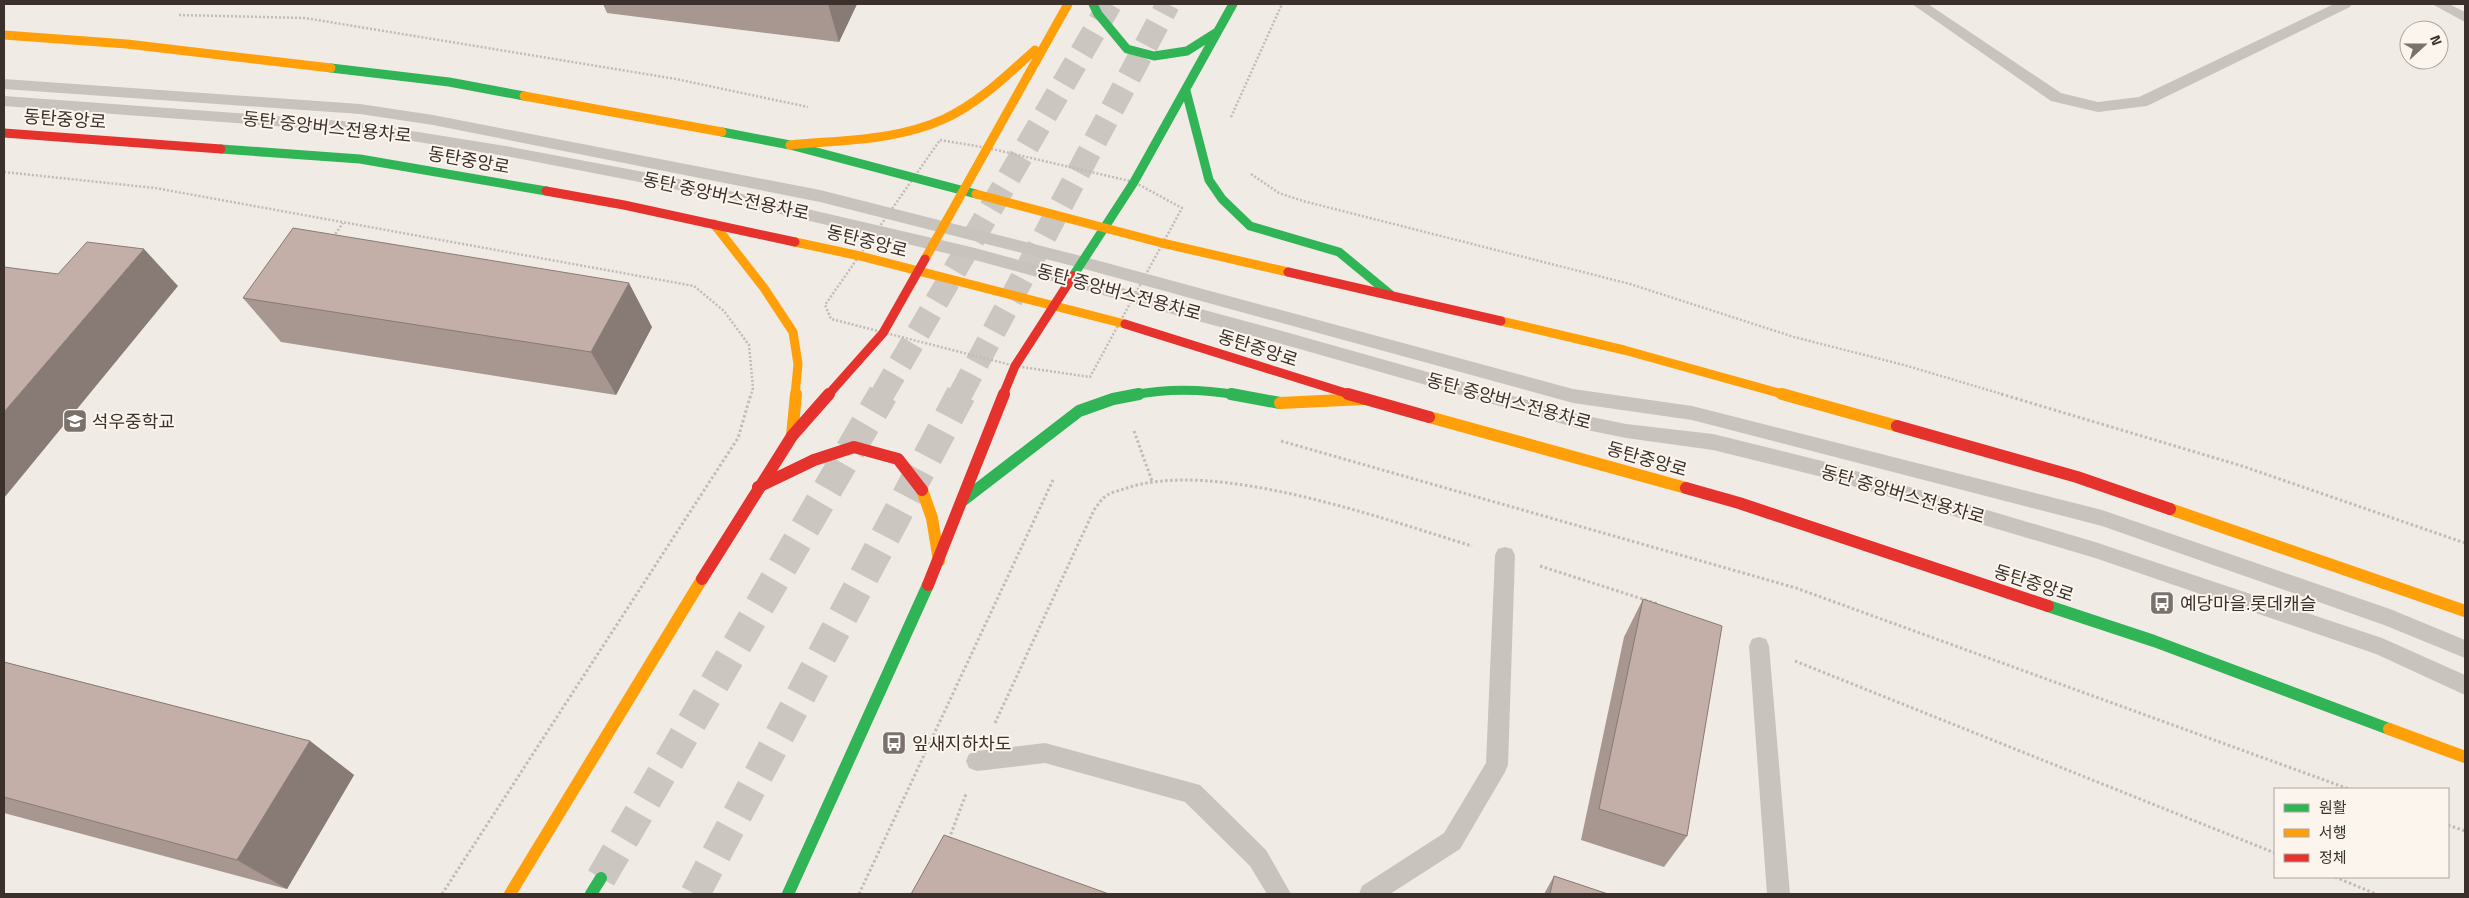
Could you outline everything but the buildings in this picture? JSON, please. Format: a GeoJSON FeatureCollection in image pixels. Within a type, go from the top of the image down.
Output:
{"type":"FeatureCollection","features":[{"type":"Feature","properties":{"kind":"street"},"geometry":{"type":"LineString","coordinates":[[510,894],[758,487],[792,436],[883,333],[1054,32],[1068,4]]}},
{"type":"Feature","properties":{"kind":"street"},"geometry":{"type":"LineString","coordinates":[[1093,4],[1098,14],[1127,49],[1154,56],[1187,51],[1220,30]]}},
{"type":"Feature","properties":{"kind":"street"},"geometry":{"type":"LineString","coordinates":[[788,894],[939,562],[1014,366],[1134,182],[1233,4]]}},
{"type":"Feature","properties":{"kind":"street"},"geometry":{"type":"LineString","coordinates":[[790,145],[912,130],[947,117],[994,87],[1054,32]]}},
{"type":"Feature","properties":{"kind":"street"},"geometry":{"type":"LineString","coordinates":[[4,34],[128,44],[449,82],[790,145],[1103,228],[1624,350],[2077,478],[2465,611]]}},
{"type":"Feature","properties":{"kind":"street"},"geometry":{"type":"LineString","coordinates":[[1186,91],[1209,180],[1222,199],[1250,226],[1339,252],[1391,295]]}},
{"type":"Feature","properties":{"kind":"street","name":"동탄중앙로"},"geometry":{"type":"LineString","coordinates":[[4,132],[360,159],[624,205],[860,256],[1055,305],[1120,322],[1364,400],[1739,503],[2154,641],[2465,756]]}},
{"type":"Feature","properties":{"kind":"street"},"geometry":{"type":"LineString","coordinates":[[714,224],[764,288],[793,332],[798,364],[792,436]]}},
{"type":"Feature","properties":{"kind":"street"},"geometry":{"type":"LineString","coordinates":[[962,501],[1079,411],[1113,399],[1159,390],[1216,391],[1274,403],[1364,400]]}},
{"type":"Feature","properties":{"kind":"street"},"geometry":{"type":"LineString","coordinates":[[758,487],[814,460],[854,448],[898,459],[921,488],[932,518],[939,562]]}},
{"type":"Feature","properties":{"kind":"street"},"geometry":{"type":"LineString","coordinates":[[591,894],[601,878]]}},
{"type":"Feature","properties":{"kind":"lane"},"geometry":{"type":"LineString","coordinates":[[1919,4],[2056,97],[2098,107],[2142,102],[2345,4]]}},
{"type":"Feature","properties":{"kind":"lane"},"geometry":{"type":"LineString","coordinates":[[2439,4],[2465,18]]}},
{"type":"Feature","properties":{"kind":"lane","name":"동탄 중앙버스전용차로"},"geometry":{"type":"LineString","coordinates":[[4,84],[379,112],[433,120],[820,196],[1081,262],[1574,396],[1702,415],[2102,518],[2390,618],[2465,649]]}},
{"type":"Feature","properties":{"kind":"lane","name":"동탄 중앙버스전용차로"},"geometry":{"type":"LineString","coordinates":[[4,101],[356,127],[408,134],[646,178],[878,230],[1070,278],[1576,421],[1626,431],[1713,442],[1822,469],[2104,553],[2382,647],[2465,685]]}},
{"type":"Feature","properties":{"kind":"lane"},"geometry":{"type":"LineString","coordinates":[[1370,894],[1452,841],[1497,765],[1505,555]]}},
{"type":"Feature","properties":{"kind":"lane"},"geometry":{"type":"LineString","coordinates":[[1759,646],[1779,894]]}},
{"type":"Feature","properties":{"kind":"lane"},"geometry":{"type":"LineString","coordinates":[[977,761],[1045,753],[1192,792],[1258,858],[1280,894]]}},
{"type":"Feature","properties":{"kind":"path"},"geometry":{"type":"LineString","coordinates":[[1230,120],[1282,4]]}},
{"type":"Feature","properties":{"kind":"path"},"geometry":{"type":"LineString","coordinates":[[178,15],[304,18],[666,77],[817,108]]}},
{"type":"Feature","properties":{"kind":"path"},"geometry":{"type":"LineString","coordinates":[[1245,169],[1279,193],[1303,201],[1630,284],[1794,337],[1904,365],[2242,466],[2465,543]]}},
{"type":"Feature","properties":{"kind":"path"},"geometry":{"type":"LineString","coordinates":[[4,172],[155,188],[694,286],[724,311],[749,344],[753,388],[738,438],[442,894]]}},
{"type":"Feature","properties":{"kind":"path"},"geometry":{"type":"LineString","coordinates":[[328,243],[343,223]]}},
{"type":"Feature","properties":{"kind":"path"},"geometry":{"type":"LineString","coordinates":[[1132,426],[1152,482]]}},
{"type":"Feature","properties":{"kind":"path"},"geometry":{"type":"LineString","coordinates":[[2449,825],[2465,831]]}},
{"type":"Feature","properties":{"kind":"path"},"geometry":{"type":"LineString","coordinates":[[2337,878],[2376,894]]}},
{"type":"Feature","properties":{"kind":"tunnel"},"geometry":{"type":"LineString","coordinates":[[882,395],[1110,4]]}},
{"type":"Feature","properties":{"kind":"tunnel"},"geometry":{"type":"LineString","coordinates":[[960,395],[1168,4]]}},
{"type":"Feature","properties":{"kind":"tunnel"},"geometry":{"type":"LineString","coordinates":[[601,878],[883,394]]}},
{"type":"Feature","properties":{"kind":"tunnel"},"geometry":{"type":"LineString","coordinates":[[695,894],[961,394]]}},
{"type":"Feature","properties":{"kind":"traffic: fast"},"geometry":{"type":"LineString","coordinates":[[1093,4],[1098,14],[1127,49],[1154,56],[1187,51],[1217,32]]}},
{"type":"Feature","properties":{"kind":"traffic: fast"},"geometry":{"type":"LineString","coordinates":[[1073,276],[1134,182],[1233,4]]}},
{"type":"Feature","properties":{"kind":"traffic: fast"},"geometry":{"type":"LineString","coordinates":[[331,68],[449,82],[524,96]]}},
{"type":"Feature","properties":{"kind":"traffic: fast"},"geometry":{"type":"LineString","coordinates":[[1186,91],[1209,180],[1222,199],[1250,226],[1339,252],[1391,295]]}},
{"type":"Feature","properties":{"kind":"traffic: fast"},"geometry":{"type":"LineString","coordinates":[[722,132],[790,145],[976,194]]}},
{"type":"Feature","properties":{"kind":"traffic: fast"},"geometry":{"type":"LineString","coordinates":[[221,149],[360,159],[546,191]]}},
{"type":"Feature","properties":{"kind":"traffic: fast"},"geometry":{"type":"LineString","coordinates":[[962,501],[1079,411],[1113,399],[1159,390],[1216,391],[1280,403]]}},
{"type":"Feature","properties":{"kind":"traffic: fast"},"geometry":{"type":"LineString","coordinates":[[788,894],[928,585]]}},
{"type":"Feature","properties":{"kind":"traffic: fast"},"geometry":{"type":"LineString","coordinates":[[2048,606],[2154,641],[2389,729]]}},
{"type":"Feature","properties":{"kind":"traffic: fast"},"geometry":{"type":"LineString","coordinates":[[591,894],[601,878]]}},
{"type":"Feature","properties":{"kind":"traffic: slow"},"geometry":{"type":"LineString","coordinates":[[925,259],[1068,4]]}},
{"type":"Feature","properties":{"kind":"traffic: slow"},"geometry":{"type":"LineString","coordinates":[[4,35],[127,44],[331,68]]}},
{"type":"Feature","properties":{"kind":"traffic: slow"},"geometry":{"type":"LineString","coordinates":[[790,145],[878,137],[930,125],[945,119],[986,93],[1035,50]]}},
{"type":"Feature","properties":{"kind":"traffic: slow"},"geometry":{"type":"LineString","coordinates":[[524,96],[722,132]]}},
{"type":"Feature","properties":{"kind":"traffic: slow"},"geometry":{"type":"LineString","coordinates":[[976,194],[1162,243],[1288,272]]}},
{"type":"Feature","properties":{"kind":"traffic: slow"},"geometry":{"type":"LineString","coordinates":[[714,224],[764,288],[793,332],[798,364],[792,436]]}},
{"type":"Feature","properties":{"kind":"traffic: slow"},"geometry":{"type":"LineString","coordinates":[[795,242],[860,256],[1125,324]]}},
{"type":"Feature","properties":{"kind":"traffic: slow"},"geometry":{"type":"LineString","coordinates":[[1501,321],[1624,350],[1897,426]]}},
{"type":"Feature","properties":{"kind":"traffic: slow"},"geometry":{"type":"LineString","coordinates":[[1280,403],[1364,399]]}},
{"type":"Feature","properties":{"kind":"traffic: slow"},"geometry":{"type":"LineString","coordinates":[[1429,417],[1686,488]]}},
{"type":"Feature","properties":{"kind":"traffic: slow"},"geometry":{"type":"LineString","coordinates":[[922,490],[932,518],[939,561]]}},
{"type":"Feature","properties":{"kind":"traffic: slow"},"geometry":{"type":"LineString","coordinates":[[2170,509],[2465,611]]}},
{"type":"Feature","properties":{"kind":"traffic: slow"},"geometry":{"type":"LineString","coordinates":[[510,894],[702,579]]}},
{"type":"Feature","properties":{"kind":"traffic: slow"},"geometry":{"type":"LineString","coordinates":[[2389,729],[2465,757]]}},
{"type":"Feature","properties":{"kind":"traffic: jam"},"geometry":{"type":"LineString","coordinates":[[4,133],[221,149]]}},
{"type":"Feature","properties":{"kind":"traffic: jam"},"geometry":{"type":"LineString","coordinates":[[546,191],[624,205],[795,242]]}},
{"type":"Feature","properties":{"kind":"traffic: jam"},"geometry":{"type":"LineString","coordinates":[[702,579],[792,436],[883,333],[925,259]]}},
{"type":"Feature","properties":{"kind":"traffic: jam"},"geometry":{"type":"LineString","coordinates":[[1288,272],[1501,321]]}},
{"type":"Feature","properties":{"kind":"traffic: jam"},"geometry":{"type":"LineString","coordinates":[[928,585],[1015,366],[1073,276]]}},
{"type":"Feature","properties":{"kind":"traffic: jam"},"geometry":{"type":"LineString","coordinates":[[1125,324],[1364,399],[1429,417]]}},
{"type":"Feature","properties":{"kind":"traffic: jam"},"geometry":{"type":"LineString","coordinates":[[1897,426],[2077,477],[2170,509]]}},
{"type":"Feature","properties":{"kind":"traffic: jam"},"geometry":{"type":"LineString","coordinates":[[758,487],[814,460],[854,447],[898,459],[922,490]]}},
{"type":"Feature","properties":{"kind":"traffic: jam"},"geometry":{"type":"LineString","coordinates":[[1686,488],[1739,503],[2048,606]]}},
{"type":"Feature","properties":{"kind":"place","name":"석우중학교"},"geometry":{"type":"Point","coordinates":[75,421]}},
{"type":"Feature","properties":{"kind":"place","name":"예당마을.롯데캐슬"},"geometry":{"type":"Point","coordinates":[2162,603]}},
{"type":"Feature","properties":{"kind":"place","name":"잎새지하차도"},"geometry":{"type":"Point","coordinates":[894,743]}}]}
